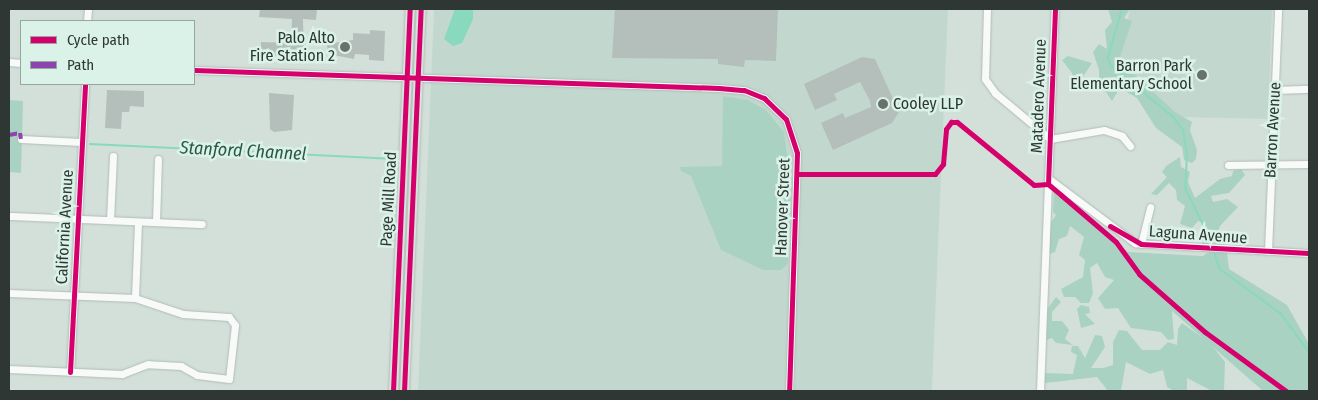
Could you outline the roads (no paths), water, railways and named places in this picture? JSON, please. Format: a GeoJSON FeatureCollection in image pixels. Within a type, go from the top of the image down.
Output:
{"type":"FeatureCollection","features":[{"type":"Feature","properties":{"kind":"main road","name":"Page Mill Road"},"geometry":{"type":"LineString","coordinates":[[393,391],[410,9]]}},
{"type":"Feature","properties":{"kind":"main road","name":"Page Mill Road"},"geometry":{"type":"LineString","coordinates":[[404,391],[421,9]]}},
{"type":"Feature","properties":{"kind":"main road"},"geometry":{"type":"LineString","coordinates":[[394,361],[405,374]]}},
{"type":"Feature","properties":{"kind":"street"},"geometry":{"type":"LineString","coordinates":[[987,9],[987,84],[1050,139],[1104,130],[1122,136],[1130,146]]}},
{"type":"Feature","properties":{"kind":"street","name":"Matadero Avenue"},"geometry":{"type":"LineString","coordinates":[[1040,391],[1055,9]]}},
{"type":"Feature","properties":{"kind":"street","name":"Barron Avenue"},"geometry":{"type":"LineString","coordinates":[[1268,251],[1278,9]]}},
{"type":"Feature","properties":{"kind":"street","name":"Hanover Street"},"geometry":{"type":"LineString","coordinates":[[195,70],[406,80],[737,89],[772,103],[790,125],[797,153],[789,391]]}},
{"type":"Feature","properties":{"kind":"street","name":"California Avenue"},"geometry":{"type":"LineString","coordinates":[[70,372],[85,85]]}},
{"type":"Feature","properties":{"kind":"street"},"geometry":{"type":"LineString","coordinates":[[1275,90],[1309,89]]}},
{"type":"Feature","properties":{"kind":"street"},"geometry":{"type":"LineString","coordinates":[[21,139],[82,142]]}},
{"type":"Feature","properties":{"kind":"street"},"geometry":{"type":"LineString","coordinates":[[110,220],[113,156]]}},
{"type":"Feature","properties":{"kind":"street"},"geometry":{"type":"LineString","coordinates":[[156,222],[158,159]]}},
{"type":"Feature","properties":{"kind":"street"},"geometry":{"type":"LineString","coordinates":[[1228,166],[1309,164]]}},
{"type":"Feature","properties":{"kind":"street","name":"Laguna Avenue"},"geometry":{"type":"LineString","coordinates":[[1048,178],[1123,236],[1141,244],[1217,250],[1309,253]]}},
{"type":"Feature","properties":{"kind":"street"},"geometry":{"type":"LineString","coordinates":[[1141,244],[1150,206]]}},
{"type":"Feature","properties":{"kind":"street"},"geometry":{"type":"LineString","coordinates":[[9,216],[202,224]]}},
{"type":"Feature","properties":{"kind":"street"},"geometry":{"type":"LineString","coordinates":[[135,298],[138,222]]}},
{"type":"Feature","properties":{"kind":"street"},"geometry":{"type":"LineString","coordinates":[[9,292],[135,298],[183,314],[234,320],[231,378],[211,379],[185,367],[148,364],[122,374],[9,369]]}},
{"type":"Feature","properties":{"kind":"waterway"},"geometry":{"type":"LineString","coordinates":[[1122,9],[1108,57],[1110,65],[1173,117],[1183,130],[1187,154],[1185,188],[1213,245]]}},
{"type":"Feature","properties":{"kind":"waterway","name":"Stanford Channel"},"geometry":{"type":"LineString","coordinates":[[90,144],[395,159]]}},
{"type":"Feature","properties":{"kind":"waterway"},"geometry":{"type":"LineString","coordinates":[[1213,250],[1220,269],[1281,314],[1309,352]]}},
{"type":"Feature","properties":{"kind":"place","name":"Palo Alto Fire Station 2"},"geometry":{"type":"Point","coordinates":[345,47]}},
{"type":"Feature","properties":{"kind":"place","name":"Barron Park Elementary School"},"geometry":{"type":"Point","coordinates":[1202,75]}},
{"type":"Feature","properties":{"kind":"place","name":"Cooley LLP"},"geometry":{"type":"Point","coordinates":[883,104]}}]}
